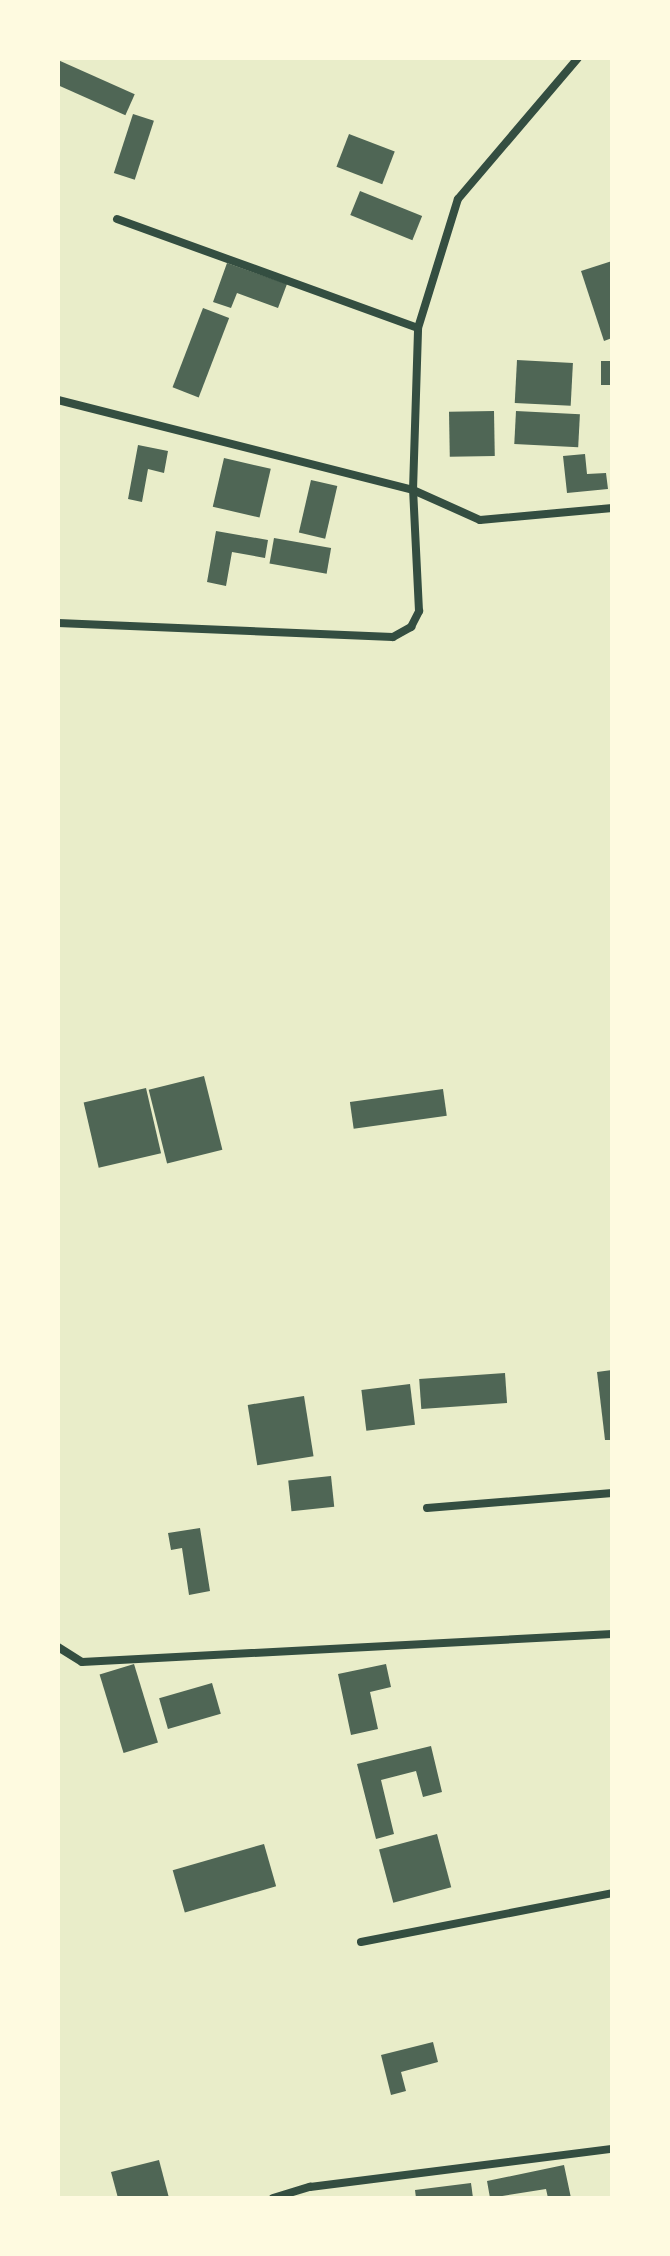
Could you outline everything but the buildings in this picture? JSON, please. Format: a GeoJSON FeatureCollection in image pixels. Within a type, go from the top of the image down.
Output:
{"type":"FeatureCollection","features":[{"type":"Feature","properties":{"kind":"street"},"geometry":{"type":"LineString","coordinates":[[58,623],[393,637],[411,627],[419,611],[413,490],[418,328],[458,199],[578,58]]}},
{"type":"Feature","properties":{"kind":"street"},"geometry":{"type":"LineString","coordinates":[[117,219],[418,328]]}},
{"type":"Feature","properties":{"kind":"street"},"geometry":{"type":"LineString","coordinates":[[58,400],[413,490],[480,520],[612,508]]}},
{"type":"Feature","properties":{"kind":"street"},"geometry":{"type":"LineString","coordinates":[[427,1508],[612,1493]]}},
{"type":"Feature","properties":{"kind":"street"},"geometry":{"type":"LineString","coordinates":[[58,1647],[82,1662],[612,1634]]}},
{"type":"Feature","properties":{"kind":"street"},"geometry":{"type":"LineString","coordinates":[[361,1942],[612,1893]]}},
{"type":"Feature","properties":{"kind":"street"},"geometry":{"type":"LineString","coordinates":[[273,2198],[310,2187],[612,2149]]}}]}
